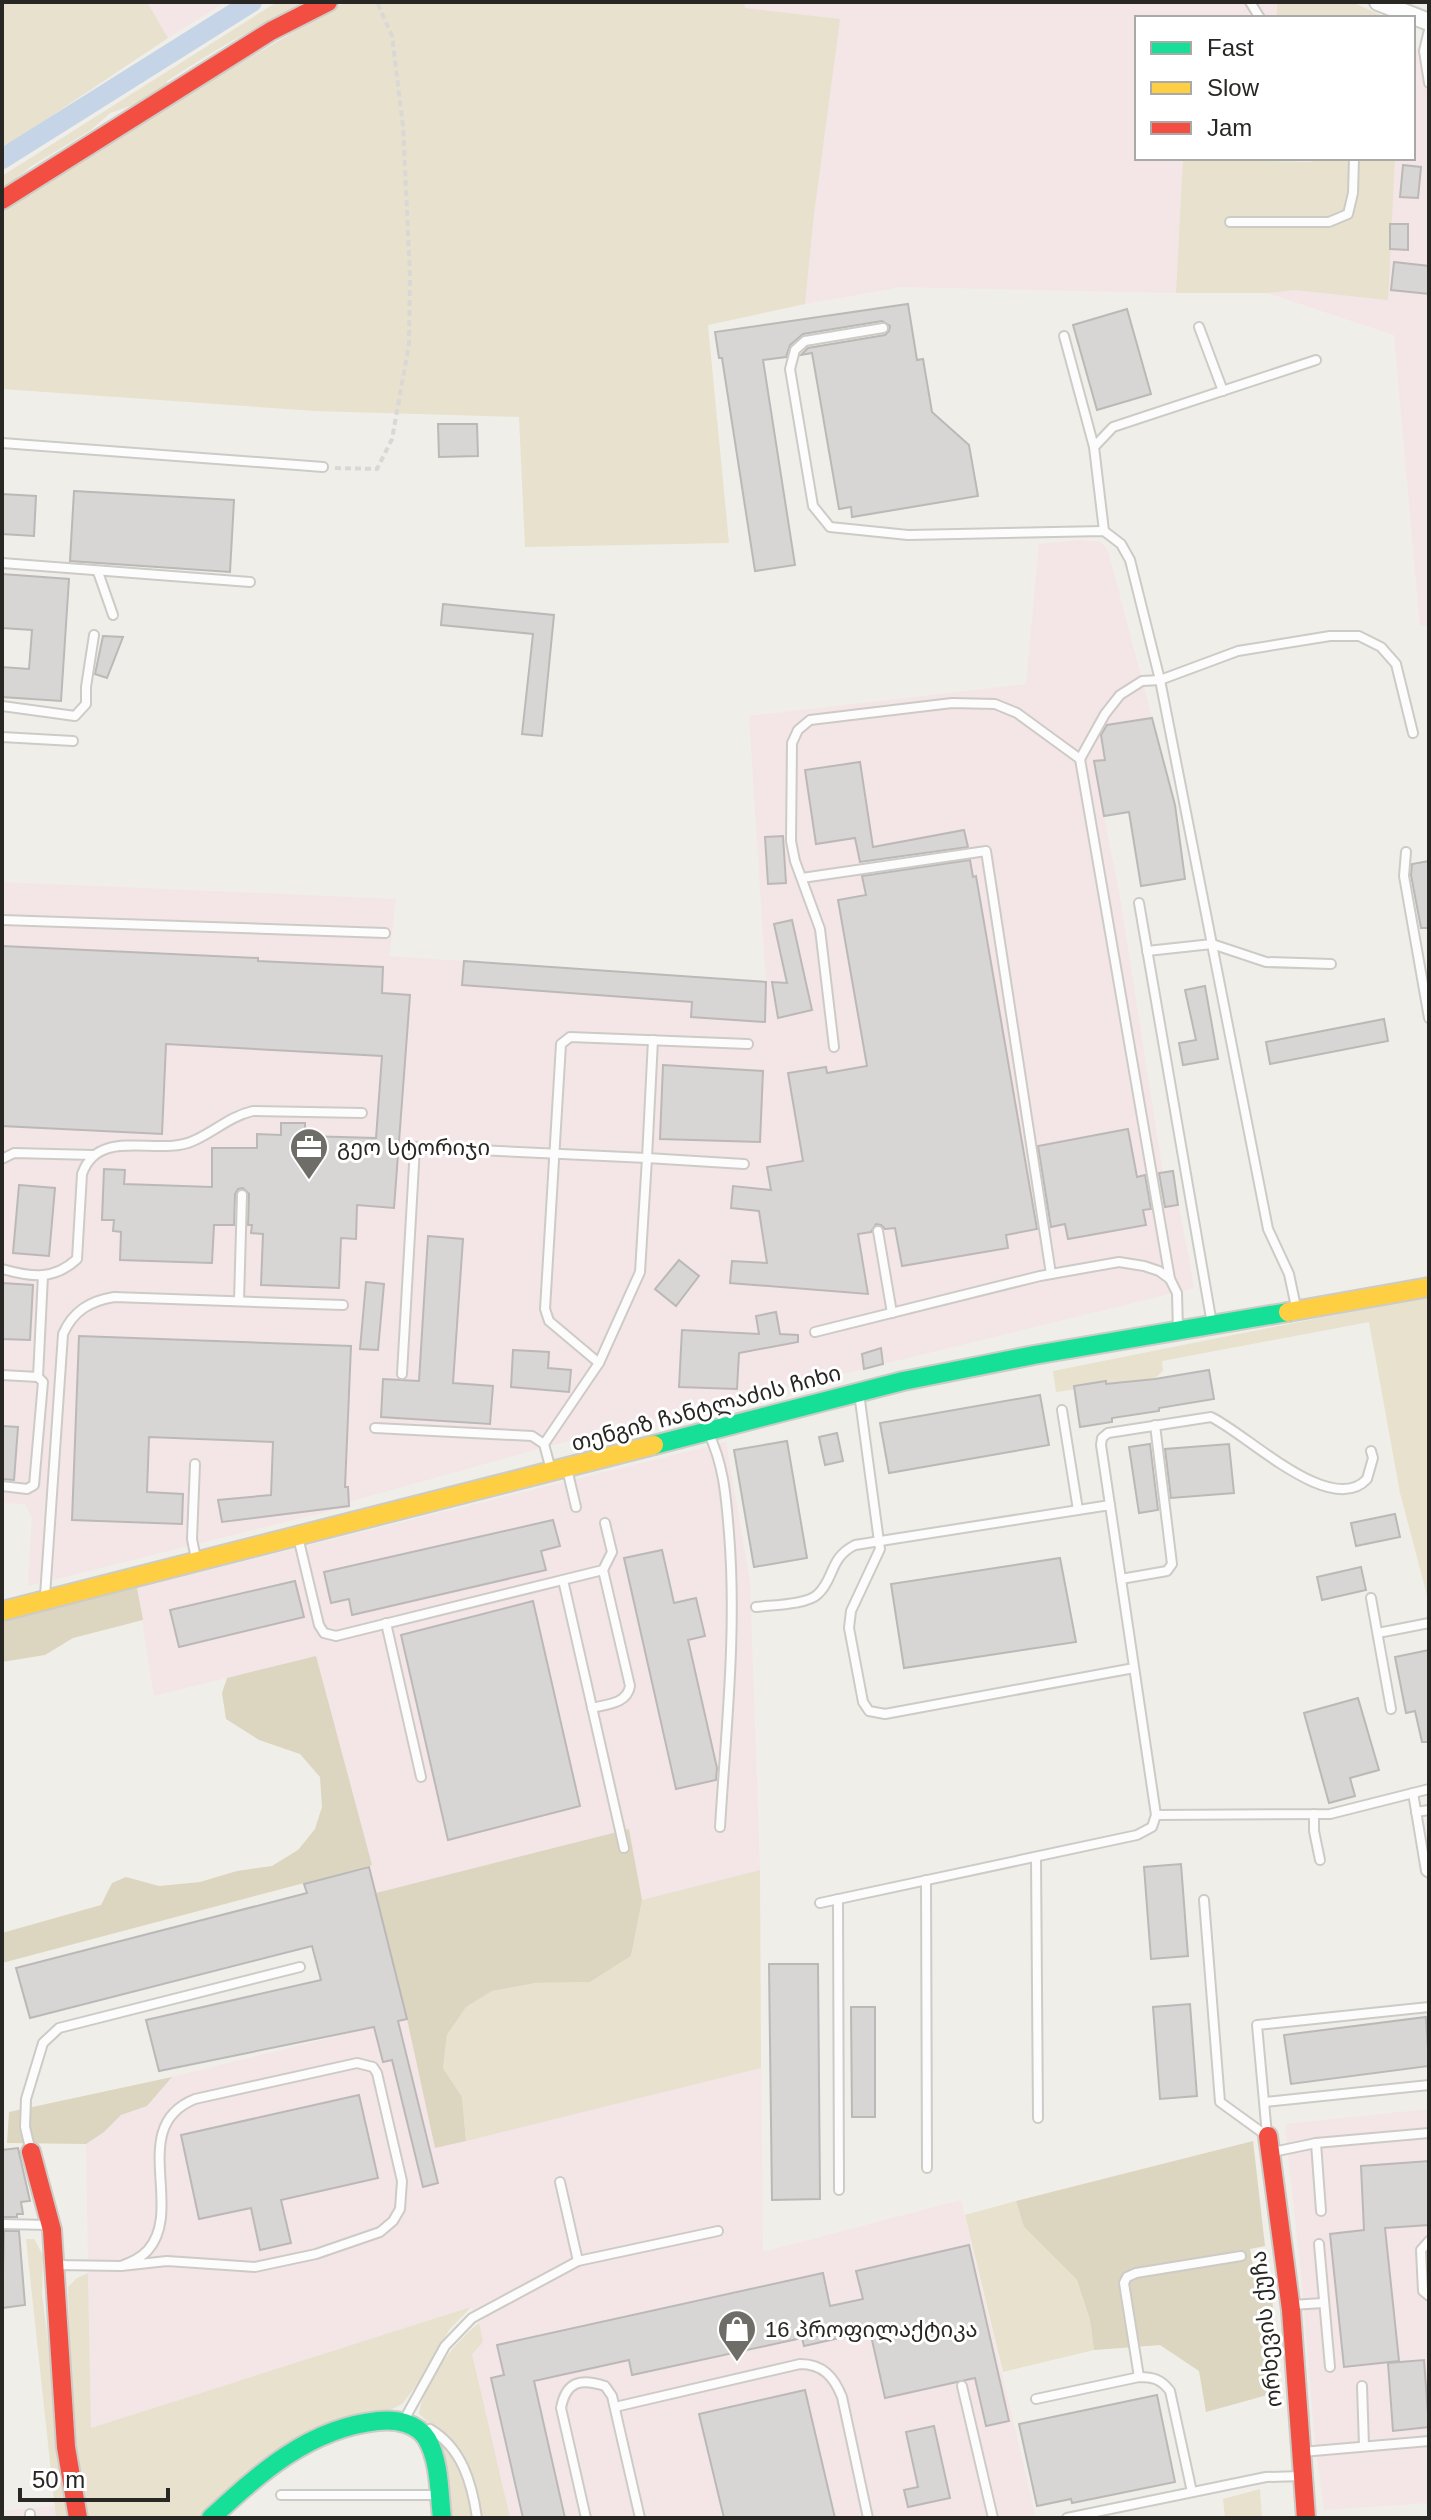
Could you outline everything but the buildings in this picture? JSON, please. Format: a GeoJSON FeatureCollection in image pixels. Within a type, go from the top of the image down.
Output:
{"type":"FeatureCollection","features":[{"type":"Feature","properties":{"kind":"street"},"geometry":{"type":"LineString","coordinates":[[2,200],[271,31],[328,2]]}},
{"type":"Feature","properties":{"kind":"street"},"geometry":{"type":"LineString","coordinates":[[1385,9],[1409,16]]}},
{"type":"Feature","properties":{"kind":"street","name":"თენგიზ ჩანტლაძის ჩიხი"},"geometry":{"type":"LineString","coordinates":[[2,1611],[859,1392],[995,1361],[1297,1312],[1429,1287]]}},
{"type":"Feature","properties":{"kind":"street","name":"ორხევის ქუჩა"},"geometry":{"type":"LineString","coordinates":[[1269,2144],[1291,2305],[1306,2518]]}},
{"type":"Feature","properties":{"kind":"street"},"geometry":{"type":"LineString","coordinates":[[31,2152],[52,2225],[57,2265],[66,2463],[78,2518]]}},
{"type":"Feature","properties":{"kind":"street"},"geometry":{"type":"LineString","coordinates":[[211,2518],[253,2480],[293,2450],[318,2436],[338,2426],[388,2419],[403,2422],[426,2437],[432,2452],[442,2518]]}},
{"type":"Feature","properties":{"kind":"lane"},"geometry":{"type":"LineString","coordinates":[[1429,30],[1424,51],[1429,83]]}},
{"type":"Feature","properties":{"kind":"lane"},"geometry":{"type":"LineString","coordinates":[[1230,222],[1329,222],[1348,214],[1353,193],[1354,160]]}},
{"type":"Feature","properties":{"kind":"lane"},"geometry":{"type":"LineString","coordinates":[[1199,327],[1223,391]]}},
{"type":"Feature","properties":{"kind":"lane"},"geometry":{"type":"LineString","coordinates":[[883,328],[805,341],[795,350],[790,369],[813,506],[830,527],[908,535],[1104,531],[1121,544],[1130,560],[1160,680],[1268,1229],[1289,1274],[1297,1312]]}},
{"type":"Feature","properties":{"kind":"lane"},"geometry":{"type":"LineString","coordinates":[[1064,336],[1094,447],[1104,531]]}},
{"type":"Feature","properties":{"kind":"lane"},"geometry":{"type":"LineString","coordinates":[[1094,447],[1113,427],[1316,360]]}},
{"type":"Feature","properties":{"kind":"lane"},"geometry":{"type":"LineString","coordinates":[[2,443],[323,467]]}},
{"type":"Feature","properties":{"kind":"lane"},"geometry":{"type":"LineString","coordinates":[[2,563],[250,582]]}},
{"type":"Feature","properties":{"kind":"lane"},"geometry":{"type":"LineString","coordinates":[[98,572],[113,615]]}},
{"type":"Feature","properties":{"kind":"lane"},"geometry":{"type":"LineString","coordinates":[[2,706],[75,716],[86,704],[94,635]]}},
{"type":"Feature","properties":{"kind":"lane"},"geometry":{"type":"LineString","coordinates":[[1178,1330],[1177,1293],[1170,1279],[1080,759],[1105,714],[1120,695],[1142,681],[1160,680],[1238,651],[1330,636],[1359,636],[1381,647],[1396,664],[1413,733]]}},
{"type":"Feature","properties":{"kind":"lane"},"geometry":{"type":"LineString","coordinates":[[834,1047],[820,929],[795,861],[791,841],[792,743],[798,730],[810,720],[952,703],[995,704],[1017,713],[1080,759]]}},
{"type":"Feature","properties":{"kind":"lane"},"geometry":{"type":"LineString","coordinates":[[2,737],[73,741]]}},
{"type":"Feature","properties":{"kind":"lane"},"geometry":{"type":"LineString","coordinates":[[802,878],[986,851],[1051,1274]]}},
{"type":"Feature","properties":{"kind":"lane"},"geometry":{"type":"LineString","coordinates":[[1406,852],[1404,876],[1429,1018]]}},
{"type":"Feature","properties":{"kind":"lane"},"geometry":{"type":"LineString","coordinates":[[1139,903],[1212,1325]]}},
{"type":"Feature","properties":{"kind":"lane"},"geometry":{"type":"LineString","coordinates":[[2,920],[385,933]]}},
{"type":"Feature","properties":{"kind":"lane"},"geometry":{"type":"LineString","coordinates":[[1147,951],[1212,944],[1266,962],[1331,964]]}},
{"type":"Feature","properties":{"kind":"lane"},"geometry":{"type":"LineString","coordinates":[[599,1363],[549,1321],[545,1309],[561,1044],[570,1037],[748,1044]]}},
{"type":"Feature","properties":{"kind":"lane"},"geometry":{"type":"LineString","coordinates":[[544,1444],[599,1363],[640,1272],[653,1040]]}},
{"type":"Feature","properties":{"kind":"lane"},"geometry":{"type":"LineString","coordinates":[[2,1269],[24,1275],[43,1275],[64,1271],[77,1259],[82,1174],[86,1162],[93,1155],[112,1146],[182,1145],[239,1114],[253,1111],[362,1113]]}},
{"type":"Feature","properties":{"kind":"lane"},"geometry":{"type":"LineString","coordinates":[[402,1374],[415,1147],[744,1164]]}},
{"type":"Feature","properties":{"kind":"lane"},"geometry":{"type":"LineString","coordinates":[[2,1159],[14,1153],[93,1155]]}},
{"type":"Feature","properties":{"kind":"lane"},"geometry":{"type":"LineString","coordinates":[[239,1301],[242,1195]]}},
{"type":"Feature","properties":{"kind":"lane"},"geometry":{"type":"LineString","coordinates":[[878,1231],[892,1313]]}},
{"type":"Feature","properties":{"kind":"lane"},"geometry":{"type":"LineString","coordinates":[[815,1332],[1051,1274],[1119,1262],[1159,1271],[1170,1279]]}},
{"type":"Feature","properties":{"kind":"lane"},"geometry":{"type":"LineString","coordinates":[[38,1377],[43,1275]]}},
{"type":"Feature","properties":{"kind":"lane"},"geometry":{"type":"LineString","coordinates":[[45,1601],[63,1334],[80,1309],[97,1299],[114,1297],[343,1305]]}},
{"type":"Feature","properties":{"kind":"lane"},"geometry":{"type":"LineString","coordinates":[[2,1375],[38,1377],[43,1382],[34,1485],[27,1489],[2,1486]]}},
{"type":"Feature","properties":{"kind":"lane"},"geometry":{"type":"LineString","coordinates":[[859,1392],[880,1549],[851,1611],[849,1628],[863,1702],[869,1711],[885,1714],[1134,1668]]}},
{"type":"Feature","properties":{"kind":"lane"},"geometry":{"type":"LineString","coordinates":[[1062,1410],[1078,1510]]}},
{"type":"Feature","properties":{"kind":"lane"},"geometry":{"type":"LineString","coordinates":[[820,1903],[1137,1835],[1152,1827],[1156,1815],[1101,1445],[1102,1438],[1108,1433],[1211,1417],[1307,1480],[1337,1490],[1352,1490],[1367,1479],[1373,1458],[1371,1451]]}},
{"type":"Feature","properties":{"kind":"lane"},"geometry":{"type":"LineString","coordinates":[[1121,1579],[1167,1571],[1172,1564],[1155,1425]]}},
{"type":"Feature","properties":{"kind":"lane"},"geometry":{"type":"LineString","coordinates":[[375,1428],[532,1436],[544,1444],[576,1507]]}},
{"type":"Feature","properties":{"kind":"lane"},"geometry":{"type":"LineString","coordinates":[[708,1432],[724,1475],[732,1566],[733,1630],[720,1827]]}},
{"type":"Feature","properties":{"kind":"lane"},"geometry":{"type":"LineString","coordinates":[[195,1464],[192,1539],[197,1562]]}},
{"type":"Feature","properties":{"kind":"lane"},"geometry":{"type":"LineString","coordinates":[[756,1607],[807,1600],[818,1594],[837,1559],[855,1545],[1110,1505]]}},
{"type":"Feature","properties":{"kind":"lane"},"geometry":{"type":"LineString","coordinates":[[592,1708],[623,1700],[629,1694],[630,1686],[603,1570],[612,1552],[605,1523]]}},
{"type":"Feature","properties":{"kind":"lane"},"geometry":{"type":"LineString","coordinates":[[298,1537],[319,1625],[324,1633],[336,1636],[603,1570]]}},
{"type":"Feature","properties":{"kind":"lane"},"geometry":{"type":"LineString","coordinates":[[563,1580],[624,1848]]}},
{"type":"Feature","properties":{"kind":"lane"},"geometry":{"type":"LineString","coordinates":[[1371,1598],[1391,1709]]}},
{"type":"Feature","properties":{"kind":"lane"},"geometry":{"type":"LineString","coordinates":[[386,1623],[421,1777]]}},
{"type":"Feature","properties":{"kind":"lane"},"geometry":{"type":"LineString","coordinates":[[1378,1633],[1429,1623]]}},
{"type":"Feature","properties":{"kind":"lane"},"geometry":{"type":"LineString","coordinates":[[1156,1815],[1340,1812],[1429,1789]]}},
{"type":"Feature","properties":{"kind":"lane"},"geometry":{"type":"LineString","coordinates":[[1413,1793],[1429,1873]]}},
{"type":"Feature","properties":{"kind":"lane"},"geometry":{"type":"LineString","coordinates":[[1416,1812],[1429,1810]]}},
{"type":"Feature","properties":{"kind":"lane"},"geometry":{"type":"LineString","coordinates":[[1314,1814],[1320,1860]]}},
{"type":"Feature","properties":{"kind":"lane"},"geometry":{"type":"LineString","coordinates":[[1036,1857],[1038,2118]]}},
{"type":"Feature","properties":{"kind":"lane"},"geometry":{"type":"LineString","coordinates":[[926,1880],[927,2168]]}},
{"type":"Feature","properties":{"kind":"lane"},"geometry":{"type":"LineString","coordinates":[[838,1899],[839,2190]]}},
{"type":"Feature","properties":{"kind":"lane"},"geometry":{"type":"LineString","coordinates":[[1204,1900],[1220,2102],[1269,2144],[1429,2133]]}},
{"type":"Feature","properties":{"kind":"lane"},"geometry":{"type":"LineString","coordinates":[[31,2152],[25,2127],[26,2099],[43,2043],[59,2028],[300,1967]]}},
{"type":"Feature","properties":{"kind":"lane"},"geometry":{"type":"LineString","coordinates":[[1269,2144],[1257,2025],[1429,2007]]}},
{"type":"Feature","properties":{"kind":"lane"},"geometry":{"type":"LineString","coordinates":[[57,2265],[121,2266],[167,2261],[255,2267],[316,2254],[380,2232],[393,2221],[400,2209],[402,2181],[373,2067],[357,2063],[181,2104],[171,2115],[160,2144],[161,2215],[153,2244],[140,2258],[121,2266]]}},
{"type":"Feature","properties":{"kind":"lane"},"geometry":{"type":"LineString","coordinates":[[1265,2102],[1429,2085]]}},
{"type":"Feature","properties":{"kind":"lane"},"geometry":{"type":"LineString","coordinates":[[1316,2143],[1321,2211]]}},
{"type":"Feature","properties":{"kind":"lane"},"geometry":{"type":"LineString","coordinates":[[560,2182],[578,2261]]}},
{"type":"Feature","properties":{"kind":"lane"},"geometry":{"type":"LineString","coordinates":[[2,2224],[52,2225]]}},
{"type":"Feature","properties":{"kind":"lane"},"geometry":{"type":"LineString","coordinates":[[477,2518],[473,2489],[467,2472],[455,2454],[436,2433],[423,2425],[403,2422],[445,2346],[463,2325],[559,2269],[578,2261],[718,2231]]}},
{"type":"Feature","properties":{"kind":"lane"},"geometry":{"type":"LineString","coordinates":[[1429,2241],[1421,2250],[1423,2291],[1429,2296]]}},
{"type":"Feature","properties":{"kind":"lane"},"geometry":{"type":"LineString","coordinates":[[1319,2244],[1330,2367]]}},
{"type":"Feature","properties":{"kind":"lane"},"geometry":{"type":"LineString","coordinates":[[1139,2377],[1124,2283],[1127,2277],[1241,2256]]}},
{"type":"Feature","properties":{"kind":"lane"},"geometry":{"type":"LineString","coordinates":[[1291,2305],[1323,2303]]}},
{"type":"Feature","properties":{"kind":"lane"},"geometry":{"type":"LineString","coordinates":[[615,2407],[800,2364],[810,2364],[826,2371],[836,2382],[842,2397],[868,2518]]}},
{"type":"Feature","properties":{"kind":"lane"},"geometry":{"type":"LineString","coordinates":[[1036,2399],[1139,2377],[1163,2381],[1170,2391],[1192,2492]]}},
{"type":"Feature","properties":{"kind":"lane"},"geometry":{"type":"LineString","coordinates":[[586,2518],[561,2408],[564,2394],[580,2382],[605,2386],[612,2396],[640,2518]]}},
{"type":"Feature","properties":{"kind":"lane"},"geometry":{"type":"LineString","coordinates":[[962,2386],[993,2518]]}},
{"type":"Feature","properties":{"kind":"lane"},"geometry":{"type":"LineString","coordinates":[[1362,2386],[1364,2446]]}},
{"type":"Feature","properties":{"kind":"lane"},"geometry":{"type":"LineString","coordinates":[[1302,2452],[1429,2441]]}},
{"type":"Feature","properties":{"kind":"lane"},"geometry":{"type":"LineString","coordinates":[[1067,2518],[1280,2475],[1303,2476]]}},
{"type":"Feature","properties":{"kind":"lane"},"geometry":{"type":"LineString","coordinates":[[281,2495],[439,2495]]}},
{"type":"Feature","properties":{"kind":"path"},"geometry":{"type":"LineString","coordinates":[[323,467],[377,469],[392,439],[409,344],[410,275],[403,126],[392,36],[377,2]]}},
{"type":"Feature","properties":{"kind":"shaded area"},"geometry":{"type":"Polygon","coordinates":[[[2,2],[147,2],[168,38],[2,149],[2,2]]]}},
{"type":"Feature","properties":{"kind":"shaded area"},"geometry":{"type":"Polygon","coordinates":[[[147,2],[225,2],[168,38],[147,2]]]}},
{"type":"Feature","properties":{"kind":"shaded area"},"geometry":{"type":"Polygon","coordinates":[[[277,2],[310,2],[219,48],[167,81],[167,87],[139,103],[110,113],[91,130],[30,167],[2,190],[2,176],[277,2]]]}},
{"type":"Feature","properties":{"kind":"shaded area"},"geometry":{"type":"Polygon","coordinates":[[[345,2],[744,2],[745,8],[840,19],[805,304],[708,325],[729,543],[525,547],[519,417],[315,411],[2,389],[2,208],[345,2]]]}},
{"type":"Feature","properties":{"kind":"shaded area"},"geometry":{"type":"Polygon","coordinates":[[[744,2],[1277,2],[1277,16],[1135,16],[1135,160],[1183,160],[1176,293],[901,287],[805,304],[840,19],[744,8],[744,2]]]}},
{"type":"Feature","properties":{"kind":"shaded area"},"geometry":{"type":"Polygon","coordinates":[[[1277,2],[1352,2],[1383,16],[1277,16],[1277,2]]]}},
{"type":"Feature","properties":{"kind":"shaded area"},"geometry":{"type":"Polygon","coordinates":[[[1415,48],[1429,53],[1429,625],[1420,626],[1394,335],[1267,293],[1295,290],[1390,249],[1395,160],[1415,160],[1415,48]]]}},
{"type":"Feature","properties":{"kind":"shaded area"},"geometry":{"type":"Polygon","coordinates":[[[1183,160],[1395,160],[1388,300],[1295,290],[1176,293],[1183,160]]]}},
{"type":"Feature","properties":{"kind":"shaded area"},"geometry":{"type":"Polygon","coordinates":[[[1226,160],[1313,160],[1313,162],[1226,160]]]}},
{"type":"Feature","properties":{"kind":"shaded area"},"geometry":{"type":"Polygon","coordinates":[[[1080,540],[1101,542],[1108,551],[1175,805],[1104,817],[1120,897],[1168,1206],[1179,1206],[1194,1288],[545,1447],[349,1502],[349,1506],[28,1586],[32,1517],[25,1504],[2,1503],[2,882],[396,899],[389,956],[766,982],[749,716],[1026,684],[1039,544],[1080,540]]]}},
{"type":"Feature","properties":{"kind":"shaded area"},"geometry":{"type":"Polygon","coordinates":[[[1429,1296],[1429,1603],[1400,1493],[1369,1322],[1162,1361],[1163,1371],[1155,1378],[1056,1392],[1053,1371],[1429,1296]]]}},
{"type":"Feature","properties":{"kind":"shaded area"},"geometry":{"type":"Polygon","coordinates":[[[726,1442],[750,1582],[760,1870],[642,1900],[629,1829],[376,1893],[369,1867],[372,1865],[316,1656],[154,1696],[137,1588],[726,1442]]]}},
{"type":"Feature","properties":{"kind":"shaded area"},"geometry":{"type":"Polygon","coordinates":[[[137,1588],[143,1620],[73,1638],[45,1655],[2,1662],[2,1621],[137,1588]]]}},
{"type":"Feature","properties":{"kind":"shaded area"},"geometry":{"type":"Polygon","coordinates":[[[316,1656],[372,1865],[2,1963],[2,1933],[101,1905],[112,1883],[126,1877],[159,1886],[200,1882],[237,1871],[272,1866],[298,1850],[315,1829],[322,1807],[320,1777],[300,1754],[259,1740],[226,1719],[222,1693],[227,1678],[316,1656]]]}},
{"type":"Feature","properties":{"kind":"shaded area"},"geometry":{"type":"Polygon","coordinates":[[[629,1829],[642,1900],[631,1956],[590,1982],[536,1983],[492,1991],[466,2007],[447,2035],[443,2068],[462,2097],[466,2141],[435,2148],[376,1893],[629,1829]]]}},
{"type":"Feature","properties":{"kind":"shaded area"},"geometry":{"type":"Polygon","coordinates":[[[760,1870],[761,2068],[466,2141],[462,2097],[443,2068],[447,2035],[466,2007],[492,1991],[536,1983],[590,1982],[631,1956],[642,1900],[760,1870]]]}},
{"type":"Feature","properties":{"kind":"shaded area"},"geometry":{"type":"Polygon","coordinates":[[[407,2019],[435,2148],[761,2068],[763,2252],[961,2200],[1036,2518],[510,2518],[471,2354],[483,2342],[471,2307],[91,2428],[86,2144],[121,2115],[148,2106],[172,2077],[407,2019]]]}},
{"type":"Feature","properties":{"kind":"shaded area"},"geometry":{"type":"Polygon","coordinates":[[[172,2077],[147,2106],[121,2115],[86,2144],[7,2143],[9,2112],[172,2077]]]}},
{"type":"Feature","properties":{"kind":"shaded area"},"geometry":{"type":"Polygon","coordinates":[[[1429,2109],[1429,2500],[1427,2503],[1324,2510],[1285,2124],[1429,2109]]]}},
{"type":"Feature","properties":{"kind":"shaded area"},"geometry":{"type":"Polygon","coordinates":[[[1253,2141],[1265,2246],[1250,2249],[1254,2272],[1263,2278],[1272,2293],[1278,2392],[1206,2412],[1199,2371],[1160,2345],[1094,2350],[1090,2320],[1077,2280],[1024,2227],[1016,2201],[1253,2141]]]}},
{"type":"Feature","properties":{"kind":"shaded area"},"geometry":{"type":"Polygon","coordinates":[[[1016,2201],[1024,2227],[1077,2280],[1090,2320],[1094,2350],[1003,2372],[965,2215],[1016,2201]]]}},
{"type":"Feature","properties":{"kind":"shaded area"},"geometry":{"type":"Polygon","coordinates":[[[26,2239],[34,2239],[43,2255],[42,2294],[70,2518],[56,2518],[26,2239]]]}},
{"type":"Feature","properties":{"kind":"shaded area"},"geometry":{"type":"Polygon","coordinates":[[[88,2273],[91,2428],[471,2307],[449,2330],[420,2381],[402,2404],[222,2496],[199,2518],[85,2518],[73,2444],[68,2287],[88,2273]]]}},
{"type":"Feature","properties":{"kind":"shaded area"},"geometry":{"type":"Polygon","coordinates":[[[479,2323],[483,2342],[472,2354],[510,2518],[453,2518],[441,2447],[429,2423],[419,2414],[434,2376],[460,2341],[479,2323]]]}},
{"type":"Feature","properties":{"kind":"shaded area"},"geometry":{"type":"Polygon","coordinates":[[[1260,2489],[1262,2518],[1225,2518],[1223,2499],[1260,2489]]]}},
{"type":"Feature","properties":{"kind":"shaded area"},"geometry":{"type":"Polygon","coordinates":[[[54,2506],[56,2518],[2,2518],[2,2511],[54,2506]]]}},
{"type":"Feature","properties":{"kind":"waterway"},"geometry":{"type":"LineString","coordinates":[[2,159],[252,2]]}},
{"type":"Feature","properties":{"kind":"traffic: fast"},"geometry":{"type":"LineString","coordinates":[[654,1445],[903,1381],[1034,1355],[1288,1312]]}},
{"type":"Feature","properties":{"kind":"traffic: fast"},"geometry":{"type":"LineString","coordinates":[[211,2518],[267,2469],[308,2443],[353,2425],[385,2421],[412,2426],[427,2439],[437,2468],[442,2518]]}},
{"type":"Feature","properties":{"kind":"traffic: slow"},"geometry":{"type":"LineString","coordinates":[[1288,1312],[1429,1287]]}},
{"type":"Feature","properties":{"kind":"traffic: slow"},"geometry":{"type":"LineString","coordinates":[[2,1611],[654,1445]]}},
{"type":"Feature","properties":{"kind":"traffic: jam"},"geometry":{"type":"LineString","coordinates":[[2,200],[271,31],[328,2]]}},
{"type":"Feature","properties":{"kind":"traffic: jam"},"geometry":{"type":"LineString","coordinates":[[1268,2136],[1291,2310],[1306,2518]]}},
{"type":"Feature","properties":{"kind":"traffic: jam"},"geometry":{"type":"LineString","coordinates":[[31,2152],[52,2230],[66,2447],[78,2518]]}},
{"type":"Feature","properties":{"kind":"place","name":"გეო სტორიჯი"},"geometry":{"type":"Point","coordinates":[309,1181]}},
{"type":"Feature","properties":{"kind":"place","name":"16 პროფილაქტიკა"},"geometry":{"type":"Point","coordinates":[737,2363]}}]}
